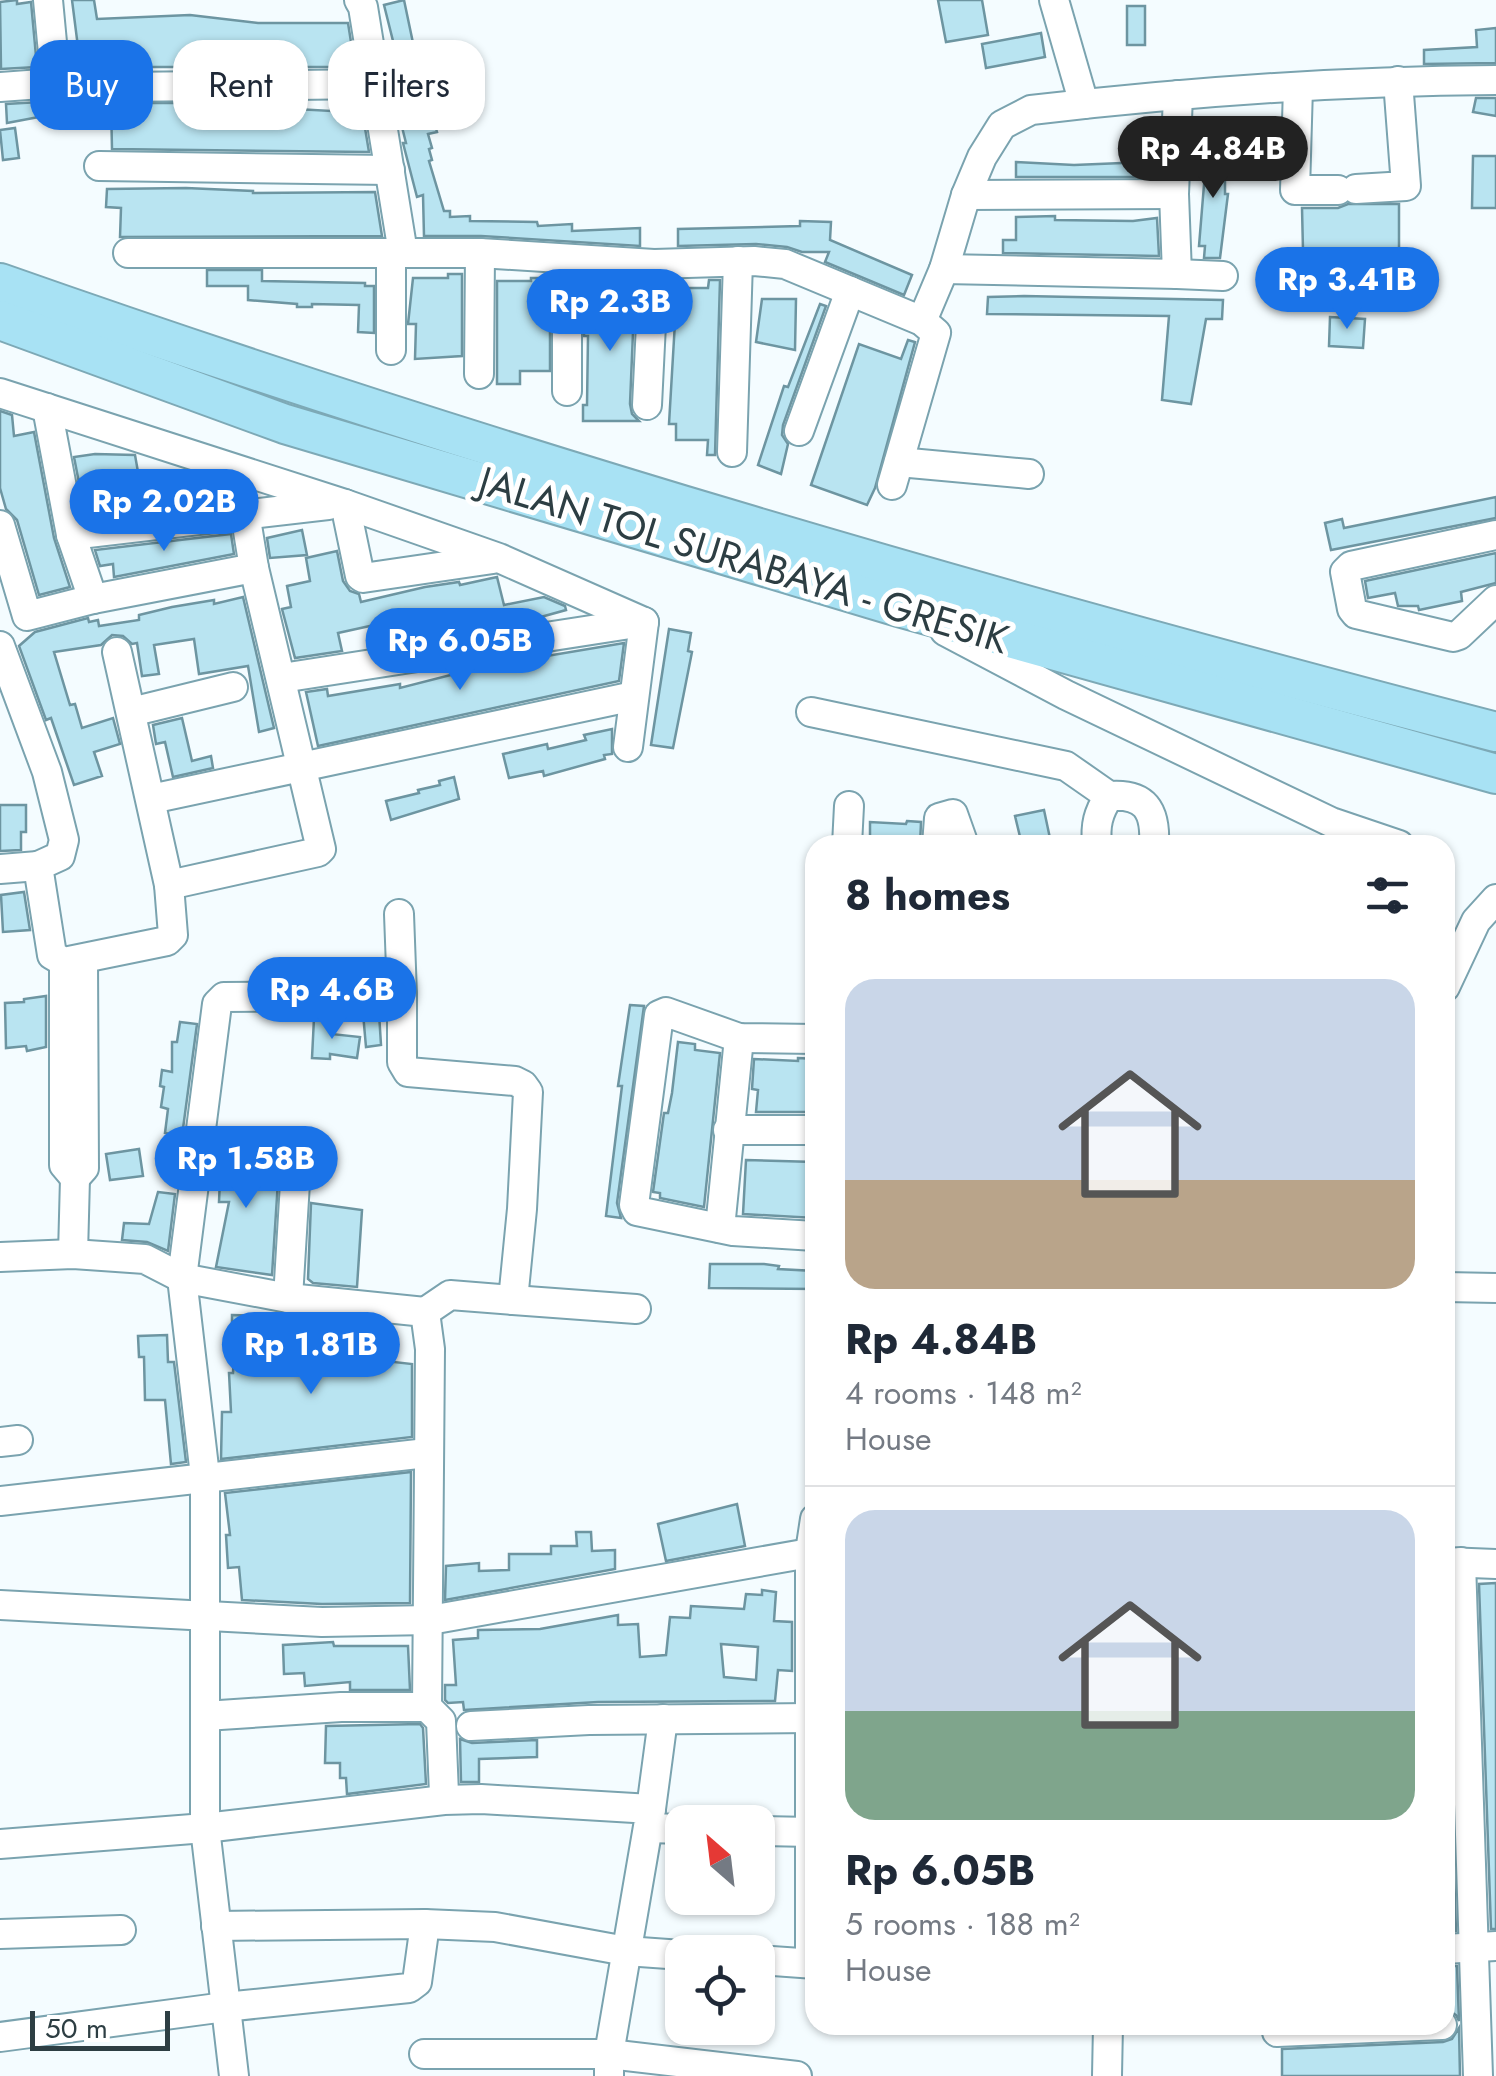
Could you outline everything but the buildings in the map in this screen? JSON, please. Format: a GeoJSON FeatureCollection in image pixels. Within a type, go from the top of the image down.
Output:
{"type":"FeatureCollection","features":[{"type":"Feature","properties":{"kind":"highway","name":"JALAN TOL SURABAYA - GRESIK"},"geometry":{"type":"LineString","coordinates":[[0,283],[156,338],[559,468],[1032,607],[1496,732]]}},
{"type":"Feature","properties":{"kind":"highway","name":"JALAN TOL SURABAYA - GRESIK"},"geometry":{"type":"LineString","coordinates":[[0,320],[286,424],[899,608],[1496,774]]}},
{"type":"Feature","properties":{"kind":"street"},"geometry":{"type":"LineString","coordinates":[[0,87],[57,95],[48,0]]}},
{"type":"Feature","properties":{"kind":"street"},"geometry":{"type":"LineString","coordinates":[[359,0],[369,40]]}},
{"type":"Feature","properties":{"kind":"street"},"geometry":{"type":"LineString","coordinates":[[1054,0],[1084,104]]}},
{"type":"Feature","properties":{"kind":"street"},"geometry":{"type":"LineString","coordinates":[[1298,86],[1294,190],[1404,189],[1398,80]]}},
{"type":"Feature","properties":{"kind":"street"},"geometry":{"type":"LineString","coordinates":[[922,321],[982,157],[1002,125],[1031,110],[1298,86],[1496,80]]}},
{"type":"Feature","properties":{"kind":"street"},"geometry":{"type":"LineString","coordinates":[[153,87],[328,85]]}},
{"type":"Feature","properties":{"kind":"street"},"geometry":{"type":"LineString","coordinates":[[1177,274],[1174,194],[1178,95]]}},
{"type":"Feature","properties":{"kind":"street"},"geometry":{"type":"LineString","coordinates":[[383,130],[397,253],[391,350]]}},
{"type":"Feature","properties":{"kind":"street"},"geometry":{"type":"LineString","coordinates":[[100,166],[390,170]]}},
{"type":"Feature","properties":{"kind":"street"},"geometry":{"type":"LineString","coordinates":[[966,195],[1174,194]]}},
{"type":"Feature","properties":{"kind":"street"},"geometry":{"type":"LineString","coordinates":[[128,254],[480,254],[654,264],[786,264],[933,329],[935,338],[895,474],[1030,474]]}},
{"type":"Feature","properties":{"kind":"street"},"geometry":{"type":"LineString","coordinates":[[479,374],[480,254]]}},
{"type":"Feature","properties":{"kind":"street"},"geometry":{"type":"LineString","coordinates":[[567,258],[567,391]]}},
{"type":"Feature","properties":{"kind":"street"},"geometry":{"type":"LineString","coordinates":[[732,452],[738,261]]}},
{"type":"Feature","properties":{"kind":"street"},"geometry":{"type":"LineString","coordinates":[[648,406],[654,264]]}},
{"type":"Feature","properties":{"kind":"street"},"geometry":{"type":"LineString","coordinates":[[944,269],[1223,276]]}},
{"type":"Feature","properties":{"kind":"street"},"geometry":{"type":"LineString","coordinates":[[799,431],[850,292]]}},
{"type":"Feature","properties":{"kind":"street"},"geometry":{"type":"LineString","coordinates":[[0,393],[499,558],[644,622]]}},
{"type":"Feature","properties":{"kind":"street"},"geometry":{"type":"LineString","coordinates":[[47,408],[71,535],[93,598]]}},
{"type":"Feature","properties":{"kind":"street"},"geometry":{"type":"LineString","coordinates":[[71,535],[245,512],[342,504]]}},
{"type":"Feature","properties":{"kind":"street"},"geometry":{"type":"LineString","coordinates":[[342,504],[363,578],[499,558]]}},
{"type":"Feature","properties":{"kind":"street"},"geometry":{"type":"LineString","coordinates":[[169,885],[318,852],[322,844],[254,568],[245,512]]}},
{"type":"Feature","properties":{"kind":"street"},"geometry":{"type":"LineString","coordinates":[[0,525],[27,616]]}},
{"type":"Feature","properties":{"kind":"street"},"geometry":{"type":"LineString","coordinates":[[1496,535],[1351,566],[1346,572],[1356,614],[1452,637],[1496,600]]}},
{"type":"Feature","properties":{"kind":"street"},"geometry":{"type":"LineString","coordinates":[[0,626],[93,598],[254,568]]}},
{"type":"Feature","properties":{"kind":"street"},"geometry":{"type":"LineString","coordinates":[[899,608],[1327,834]]}},
{"type":"Feature","properties":{"kind":"street"},"geometry":{"type":"LineString","coordinates":[[282,678],[644,622]]}},
{"type":"Feature","properties":{"kind":"street"},"geometry":{"type":"LineString","coordinates":[[628,747],[644,622]]}},
{"type":"Feature","properties":{"kind":"street"},"geometry":{"type":"LineString","coordinates":[[0,646],[47,772],[64,840],[60,856],[38,866],[0,869]]}},
{"type":"Feature","properties":{"kind":"street"},"geometry":{"type":"LineString","coordinates":[[38,866],[52,955],[74,961],[171,939],[169,885],[117,652]]}},
{"type":"Feature","properties":{"kind":"street"},"geometry":{"type":"LineString","coordinates":[[131,712],[234,687]]}},
{"type":"Feature","properties":{"kind":"street"},"geometry":{"type":"LineString","coordinates":[[151,799],[634,696]]}},
{"type":"Feature","properties":{"kind":"street"},"geometry":{"type":"LineString","coordinates":[[811,712],[1066,766],[1109,796],[1126,794],[1139,798],[1151,814],[1153,835]]}},
{"type":"Feature","properties":{"kind":"street"},"geometry":{"type":"LineString","coordinates":[[1095,835],[1099,810],[1109,796]]}},
{"type":"Feature","properties":{"kind":"street"},"geometry":{"type":"LineString","coordinates":[[847,835],[849,806]]}},
{"type":"Feature","properties":{"kind":"street"},"geometry":{"type":"LineString","coordinates":[[938,835],[939,818],[953,814],[960,835]]}},
{"type":"Feature","properties":{"kind":"street"},"geometry":{"type":"LineString","coordinates":[[1455,965],[1476,921],[1496,899]]}},
{"type":"Feature","properties":{"kind":"street"},"geometry":{"type":"LineString","coordinates":[[399,914],[402,1062],[408,1072],[514,1081],[528,1092],[512,1300]]}},
{"type":"Feature","properties":{"kind":"street"},"geometry":{"type":"LineString","coordinates":[[73,1254],[74,1186],[84,1168],[73,1052],[74,961]]}},
{"type":"Feature","properties":{"kind":"street"},"geometry":{"type":"LineString","coordinates":[[234,2076],[205,1828],[205,1476],[182,1278],[217,1004],[224,997],[234,996],[402,995]]}},
{"type":"Feature","properties":{"kind":"street"},"geometry":{"type":"LineString","coordinates":[[805,1039],[739,1038],[666,1012],[659,1015],[634,1205],[637,1211],[720,1228],[805,1235]]}},
{"type":"Feature","properties":{"kind":"street"},"geometry":{"type":"LineString","coordinates":[[720,1228],[739,1038]]}},
{"type":"Feature","properties":{"kind":"street"},"geometry":{"type":"LineString","coordinates":[[728,1130],[805,1130]]}},
{"type":"Feature","properties":{"kind":"street"},"geometry":{"type":"LineString","coordinates":[[288,1298],[294,1183]]}},
{"type":"Feature","properties":{"kind":"street"},"geometry":{"type":"LineString","coordinates":[[0,1258],[73,1254],[144,1259],[182,1278],[288,1298],[425,1312],[450,1295],[636,1309]]}},
{"type":"Feature","properties":{"kind":"street"},"geometry":{"type":"LineString","coordinates":[[1455,1286],[1496,1288]]}},
{"type":"Feature","properties":{"kind":"street"},"geometry":{"type":"LineString","coordinates":[[425,1312],[430,1349],[427,1707]]}},
{"type":"Feature","properties":{"kind":"street"},"geometry":{"type":"LineString","coordinates":[[0,1502],[428,1452]]}},
{"type":"Feature","properties":{"kind":"street"},"geometry":{"type":"LineString","coordinates":[[0,1605],[322,1622],[430,1620],[805,1553]]}},
{"type":"Feature","properties":{"kind":"street"},"geometry":{"type":"LineString","coordinates":[[1455,1562],[1496,1564]]}},
{"type":"Feature","properties":{"kind":"street"},"geometry":{"type":"LineString","coordinates":[[204,1716],[341,1706],[427,1707],[441,1721],[444,1794]]}},
{"type":"Feature","properties":{"kind":"street"},"geometry":{"type":"LineString","coordinates":[[1455,1710],[1457,1865],[1471,1947],[1478,2076]]}},
{"type":"Feature","properties":{"kind":"street"},"geometry":{"type":"LineString","coordinates":[[471,1726],[805,1718]]}},
{"type":"Feature","properties":{"kind":"street"},"geometry":{"type":"LineString","coordinates":[[609,2065],[663,1719]]}},
{"type":"Feature","properties":{"kind":"street"},"geometry":{"type":"LineString","coordinates":[[0,1844],[205,1828],[444,1800],[480,1799],[665,1824]]}},
{"type":"Feature","properties":{"kind":"street"},"geometry":{"type":"LineString","coordinates":[[775,1831],[805,1832]]}},
{"type":"Feature","properties":{"kind":"street"},"geometry":{"type":"LineString","coordinates":[[0,2037],[225,2007],[410,1988],[417,1982],[424,1924]]}},
{"type":"Feature","properties":{"kind":"street"},"geometry":{"type":"LineString","coordinates":[[216,1926],[495,1927],[665,1953]]}},
{"type":"Feature","properties":{"kind":"street"},"geometry":{"type":"LineString","coordinates":[[0,1934],[120,1930]]}},
{"type":"Feature","properties":{"kind":"street"},"geometry":{"type":"LineString","coordinates":[[775,1961],[805,1963]]}},
{"type":"Feature","properties":{"kind":"street"},"geometry":{"type":"LineString","coordinates":[[1455,2025],[1475,2024]]}},
{"type":"Feature","properties":{"kind":"street"},"geometry":{"type":"LineString","coordinates":[[1108,2035],[1108,2076]]}},
{"type":"Feature","properties":{"kind":"street"},"geometry":{"type":"LineString","coordinates":[[424,2054],[797,2076]]}}]}
